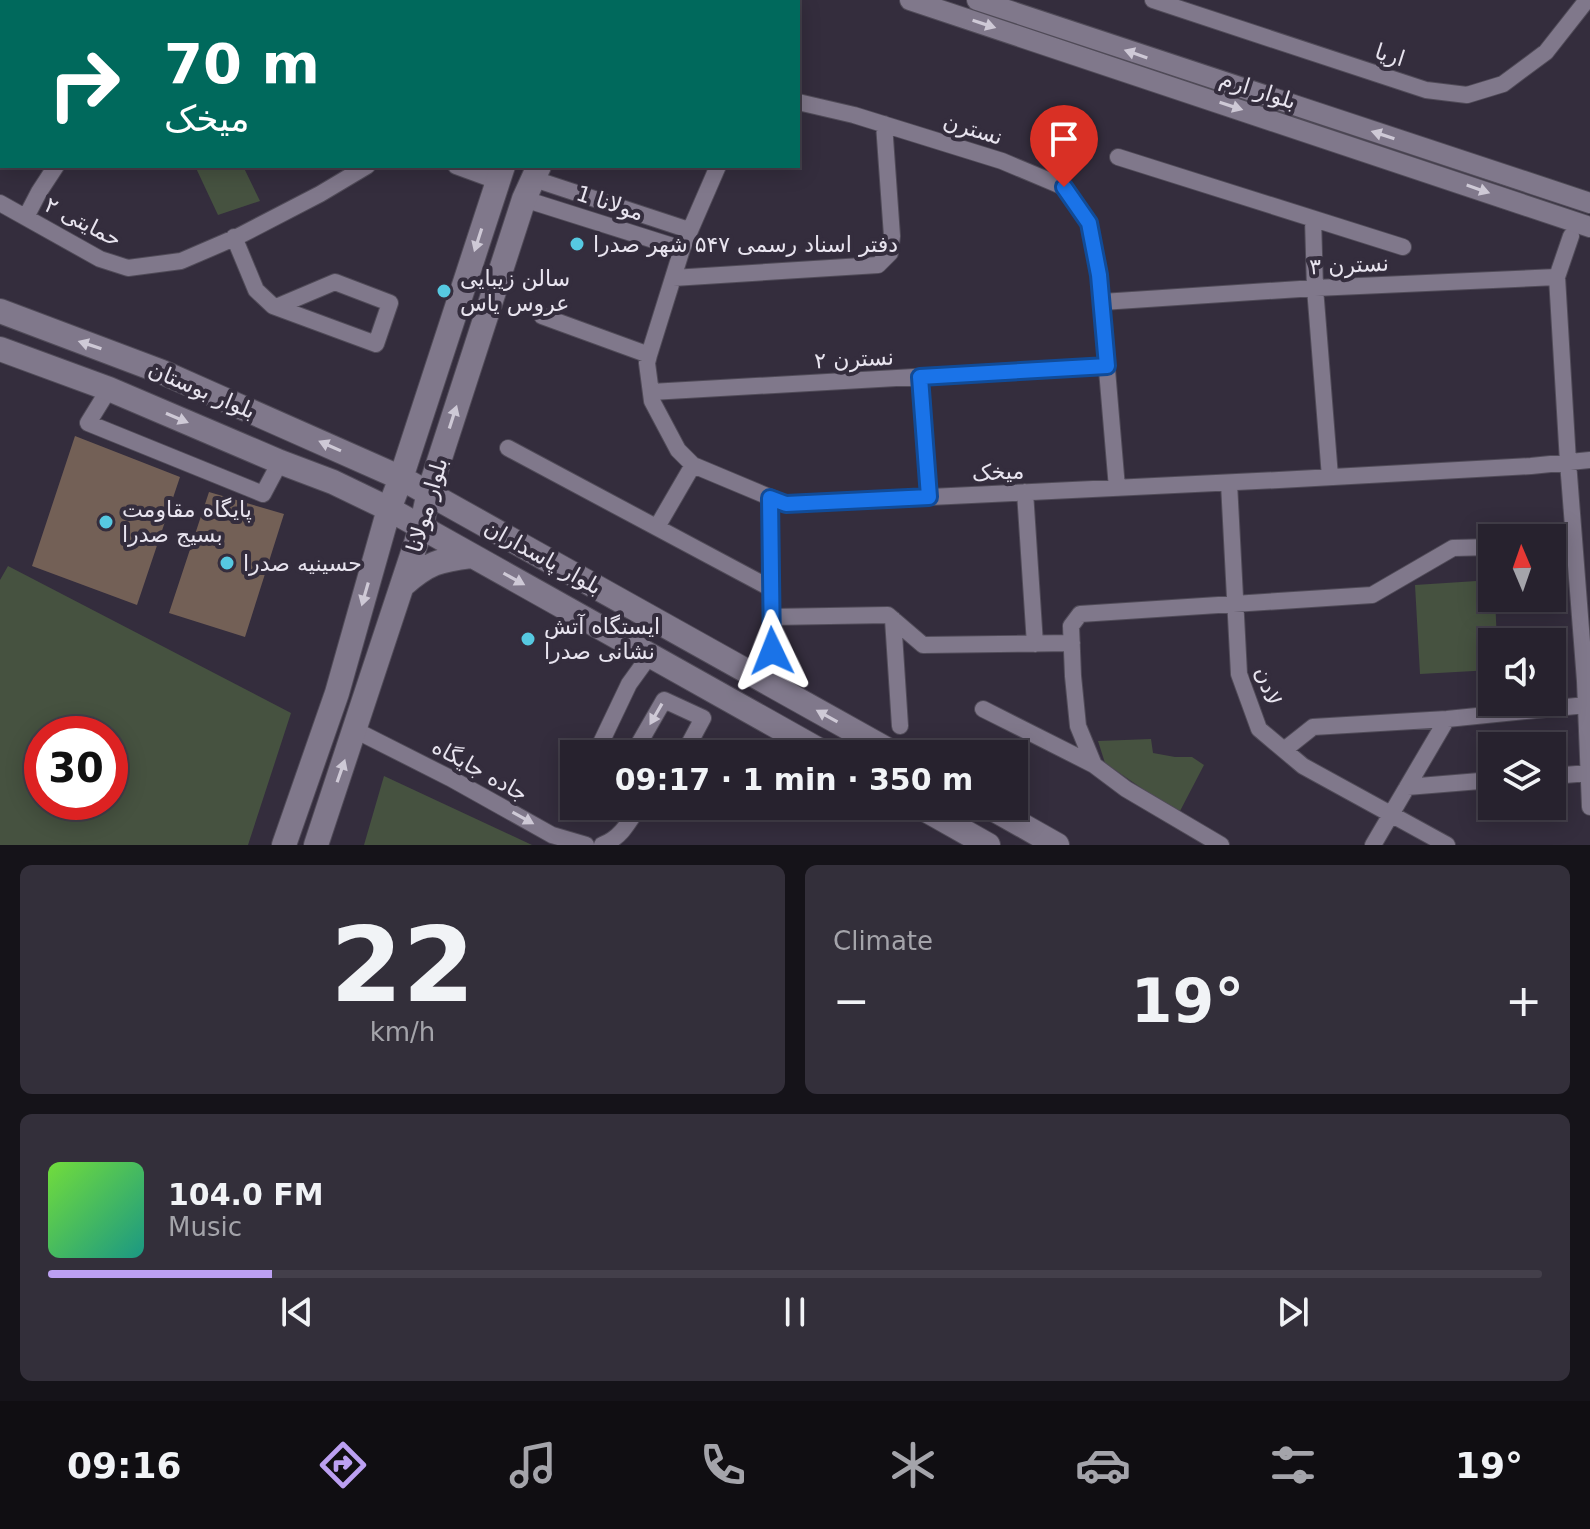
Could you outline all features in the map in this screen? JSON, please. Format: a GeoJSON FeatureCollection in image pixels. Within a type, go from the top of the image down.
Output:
{"type":"FeatureCollection","features":[{"type":"Feature","properties":{"kind":"main road","name":"بلوار مولانا"},"geometry":{"type":"LineString","coordinates":[[284,845],[337,693],[389,509],[500,174]]}},
{"type":"Feature","properties":{"kind":"main road","name":"بلوار مولانا"},"geometry":{"type":"LineString","coordinates":[[316,845],[532,181]]}},
{"type":"Feature","properties":{"kind":"main road","name":"بلوار بوستان"},"geometry":{"type":"LineString","coordinates":[[0,311],[162,372],[401,478]]}},
{"type":"Feature","properties":{"kind":"main road","name":"بلوار بوستان"},"geometry":{"type":"LineString","coordinates":[[0,349],[109,389],[333,482],[389,509]]}},
{"type":"Feature","properties":{"kind":"main road","name":"بلوار پاسداران"},"geometry":{"type":"LineString","coordinates":[[401,478],[870,740]]}},
{"type":"Feature","properties":{"kind":"main road","name":"بلوار پاسداران"},"geometry":{"type":"LineString","coordinates":[[389,509],[801,740]]}},
{"type":"Feature","properties":{"kind":"main road"},"geometry":{"type":"LineString","coordinates":[[402,587],[422,569],[437,562],[471,556]]}},
{"type":"Feature","properties":{"kind":"main road"},"geometry":{"type":"LineString","coordinates":[[944,820],[988,845]]}},
{"type":"Feature","properties":{"kind":"main road"},"geometry":{"type":"LineString","coordinates":[[1005,820],[1027,838],[1057,845]]}},
{"type":"Feature","properties":{"kind":"street","name":"بلوار ارم"},"geometry":{"type":"LineString","coordinates":[[910,0],[1581,232]]}},
{"type":"Feature","properties":{"kind":"street","name":"بلوار ارم"},"geometry":{"type":"LineString","coordinates":[[977,0],[1590,203]]}},
{"type":"Feature","properties":{"kind":"street","name":"اریا"},"geometry":{"type":"LineString","coordinates":[[1153,0],[1426,90],[1467,95],[1503,84],[1546,52],[1587,0]]}},
{"type":"Feature","properties":{"kind":"street","name":"نسترن"},"geometry":{"type":"LineString","coordinates":[[800,102],[884,124],[1002,161],[1064,187],[1089,223],[1099,275],[1117,488]]}},
{"type":"Feature","properties":{"kind":"street"},"geometry":{"type":"LineString","coordinates":[[673,278],[878,265],[890,253],[892,236],[884,124]]}},
{"type":"Feature","properties":{"kind":"street"},"geometry":{"type":"LineString","coordinates":[[1118,157],[1403,247]]}},
{"type":"Feature","properties":{"kind":"street"},"geometry":{"type":"LineString","coordinates":[[26,217],[55,168]]}},
{"type":"Feature","properties":{"kind":"street","name":"حمایتی ۲"},"geometry":{"type":"LineString","coordinates":[[0,203],[100,259],[128,268],[181,261],[320,194],[364,168]]}},
{"type":"Feature","properties":{"kind":"street"},"geometry":{"type":"LineString","coordinates":[[467,168],[500,174]]}},
{"type":"Feature","properties":{"kind":"street","name":"میخک"},"geometry":{"type":"LineString","coordinates":[[717,168],[682,249],[649,355],[647,363],[652,401],[678,450],[693,465],[786,504],[1229,483],[1590,460]]}},
{"type":"Feature","properties":{"kind":"street","name":"مولانا 1"},"geometry":{"type":"LineString","coordinates":[[532,181],[689,230]]}},
{"type":"Feature","properties":{"kind":"street","name":"مولانا 1"},"geometry":{"type":"LineString","coordinates":[[532,181],[682,249]]}},
{"type":"Feature","properties":{"kind":"street"},"geometry":{"type":"LineString","coordinates":[[1313,219],[1315,288],[1330,477]]}},
{"type":"Feature","properties":{"kind":"street"},"geometry":{"type":"LineString","coordinates":[[1581,232],[1557,277],[1568,462],[1584,591],[1590,807]]}},
{"type":"Feature","properties":{"kind":"street"},"geometry":{"type":"LineString","coordinates":[[237,236],[256,290],[273,306],[376,344],[390,303],[335,282],[276,307]]}},
{"type":"Feature","properties":{"kind":"street","name":"نسترن ۳"},"geometry":{"type":"LineString","coordinates":[[1102,302],[1557,277]]}},
{"type":"Feature","properties":{"kind":"street"},"geometry":{"type":"LineString","coordinates":[[542,316],[649,355]]}},
{"type":"Feature","properties":{"kind":"street","name":"نسترن ۲"},"geometry":{"type":"LineString","coordinates":[[651,392],[1107,366]]}},
{"type":"Feature","properties":{"kind":"street"},"geometry":{"type":"LineString","coordinates":[[920,377],[929,497]]}},
{"type":"Feature","properties":{"kind":"street"},"geometry":{"type":"LineString","coordinates":[[109,389],[88,423],[263,494],[280,462]]}},
{"type":"Feature","properties":{"kind":"street"},"geometry":{"type":"LineString","coordinates":[[508,448],[770,588]]}},
{"type":"Feature","properties":{"kind":"street"},"geometry":{"type":"LineString","coordinates":[[657,527],[693,465]]}},
{"type":"Feature","properties":{"kind":"street","name":"لادن"},"geometry":{"type":"LineString","coordinates":[[1229,483],[1239,674],[1259,729],[1303,766],[1447,845]]}},
{"type":"Feature","properties":{"kind":"street"},"geometry":{"type":"LineString","coordinates":[[1025,492],[1035,644]]}},
{"type":"Feature","properties":{"kind":"street"},"geometry":{"type":"LineString","coordinates":[[770,498],[772,651]]}},
{"type":"Feature","properties":{"kind":"street"},"geometry":{"type":"LineString","coordinates":[[1094,765],[1078,726],[1073,676],[1071,626],[1080,614],[1372,595],[1453,548],[1478,547]]}},
{"type":"Feature","properties":{"kind":"street"},"geometry":{"type":"LineString","coordinates":[[771,617],[888,615],[923,645],[1072,643]]}},
{"type":"Feature","properties":{"kind":"street"},"geometry":{"type":"LineString","coordinates":[[893,619],[900,726]]}},
{"type":"Feature","properties":{"kind":"street"},"geometry":{"type":"LineString","coordinates":[[602,740],[629,684],[650,655]]}},
{"type":"Feature","properties":{"kind":"street"},"geometry":{"type":"LineString","coordinates":[[641,740],[664,700],[703,718],[691,740]]}},
{"type":"Feature","properties":{"kind":"street"},"geometry":{"type":"LineString","coordinates":[[1284,750],[1313,727],[1447,719],[1586,705]]}},
{"type":"Feature","properties":{"kind":"street"},"geometry":{"type":"LineString","coordinates":[[983,709],[1094,765],[1126,789],[1221,845]]}},
{"type":"Feature","properties":{"kind":"street"},"geometry":{"type":"LineString","coordinates":[[1373,845],[1447,719]]}},
{"type":"Feature","properties":{"kind":"street","name":"جاده جایگاه"},"geometry":{"type":"LineString","coordinates":[[355,730],[552,835],[586,845]]}},
{"type":"Feature","properties":{"kind":"street"},"geometry":{"type":"LineString","coordinates":[[1566,775],[1589,773]]}},
{"type":"Feature","properties":{"kind":"street"},"geometry":{"type":"LineString","coordinates":[[1407,787],[1478,781]]}},
{"type":"Feature","properties":{"kind":"street"},"geometry":{"type":"LineString","coordinates":[[602,845],[614,841],[630,820]]}},
{"type":"Feature","properties":{"kind":"green space"},"geometry":{"type":"Polygon","coordinates":[[[196,168],[244,168],[260,201],[218,215],[196,168]]]}},
{"type":"Feature","properties":{"kind":"green space"},"geometry":{"type":"Polygon","coordinates":[[[8,566],[291,713],[248,845],[0,845],[0,580],[8,566]]]}},
{"type":"Feature","properties":{"kind":"green space"},"geometry":{"type":"Polygon","coordinates":[[[1478,581],[1478,612],[1496,612],[1496,628],[1478,628],[1478,671],[1420,674],[1415,585],[1478,581]]]}},
{"type":"Feature","properties":{"kind":"green space"},"geometry":{"type":"Polygon","coordinates":[[[1151,739],[1153,753],[1192,757],[1204,765],[1180,811],[1105,763],[1098,741],[1151,739]]]}},
{"type":"Feature","properties":{"kind":"green space"},"geometry":{"type":"Polygon","coordinates":[[[384,776],[532,845],[364,845],[384,776]]]}},
{"type":"Feature","properties":{"kind":"building","name":"پایگاه مقاومت بسیج صدرا"},"geometry":{"type":"Polygon","coordinates":[[[75,436],[180,477],[137,605],[32,566],[75,436]]]}},
{"type":"Feature","properties":{"kind":"building","name":"حسینیه صدرا"},"geometry":{"type":"Polygon","coordinates":[[[209,492],[284,514],[245,637],[169,613],[209,492]]]}},
{"type":"Feature","properties":{"kind":"place","name":"دفتر اسناد رسمی ۵۴۷ شهر صدرا"},"geometry":{"type":"Point","coordinates":[577,244]}},
{"type":"Feature","properties":{"kind":"place","name":"سالن زیبایی عروس یاس"},"geometry":{"type":"Point","coordinates":[444,291]}},
{"type":"Feature","properties":{"kind":"place","name":"پایگاه مقاومت بسیج صدرا"},"geometry":{"type":"Point","coordinates":[106,522]}},
{"type":"Feature","properties":{"kind":"place","name":"حسینیه صدرا"},"geometry":{"type":"Point","coordinates":[227,563]}},
{"type":"Feature","properties":{"kind":"place","name":"ایستگاه آتش نشانی صدرا"},"geometry":{"type":"Point","coordinates":[528,639]}},
{"type":"Feature","properties":{"kind":"route"},"geometry":{"type":"LineString","coordinates":[[772,651],[770,498],[786,504],[929,497],[920,377],[1107,366],[1099,275],[1089,223],[1064,187]]}}]}
